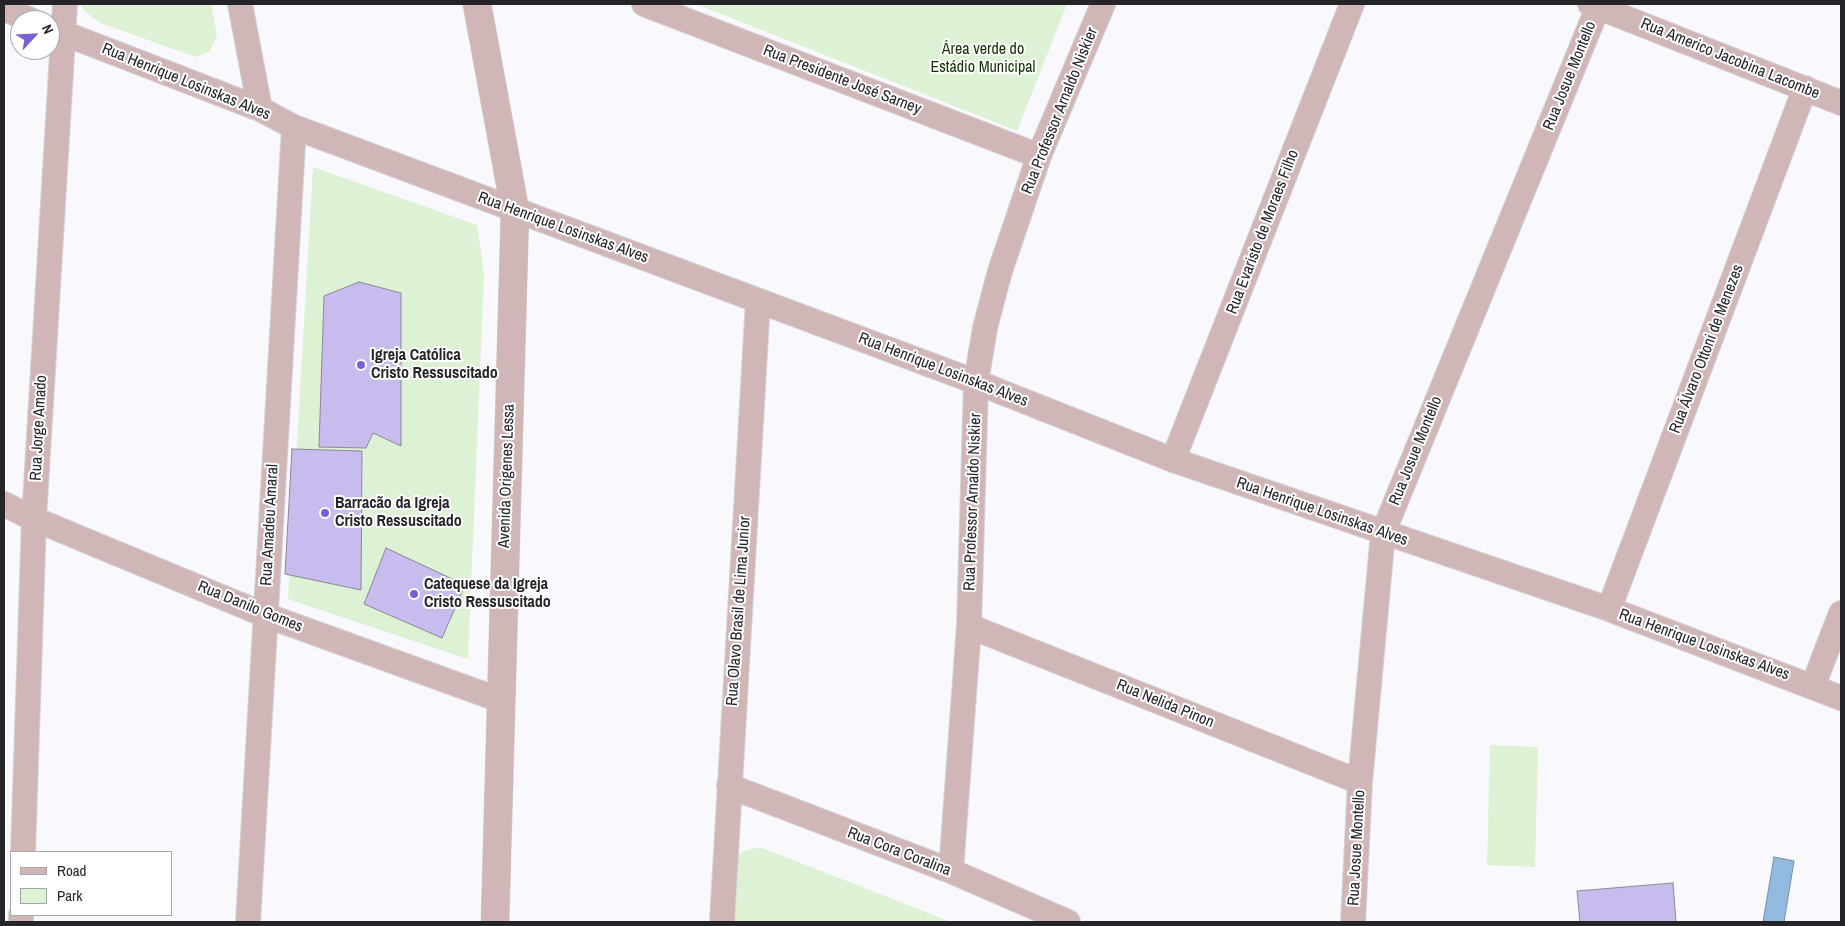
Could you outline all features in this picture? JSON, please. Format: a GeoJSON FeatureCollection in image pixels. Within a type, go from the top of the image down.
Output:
{"type":"FeatureCollection","features":[{"type":"Feature","properties":{"kind":"street","name":"Rua Jorge Amado"},"geometry":{"type":"LineString","coordinates":[[60,20],[65,4]]}},
{"type":"Feature","properties":{"kind":"street"},"geometry":{"type":"LineString","coordinates":[[240,4],[260,109]]}},
{"type":"Feature","properties":{"kind":"street","name":"Avenida Origenes Lessa"},"geometry":{"type":"LineString","coordinates":[[477,4],[515,210],[495,922]]}},
{"type":"Feature","properties":{"kind":"street","name":"Rua Presidente José Sarney"},"geometry":{"type":"LineString","coordinates":[[644,4],[1039,156]]}},
{"type":"Feature","properties":{"kind":"street","name":"Rua Professor Arnaldo Niskier"},"geometry":{"type":"LineString","coordinates":[[950,872],[969,626],[976,382],[985,328],[1000,271],[1039,156],[1103,4]]}},
{"type":"Feature","properties":{"kind":"street","name":"Rua Evaristo de Moraes Filho"},"geometry":{"type":"LineString","coordinates":[[1173,460],[1352,4]]}},
{"type":"Feature","properties":{"kind":"street","name":"Rua Americo Jacobina Lacombe"},"geometry":{"type":"LineString","coordinates":[[1594,5],[1841,103]]}},
{"type":"Feature","properties":{"kind":"street","name":"Rua Josue Montello"},"geometry":{"type":"LineString","coordinates":[[1353,922],[1360,782],[1383,533],[1594,5]]}},
{"type":"Feature","properties":{"kind":"street","name":"Rua Henrique Losinskas Alves"},"geometry":{"type":"LineString","coordinates":[[60,31],[260,109],[294,127],[976,382],[1173,460],[1609,610],[1841,698]]}},
{"type":"Feature","properties":{"kind":"street","name":"Rua Jorge Amado"},"geometry":{"type":"LineString","coordinates":[[23,851],[34,519],[56,60]]}},
{"type":"Feature","properties":{"kind":"street","name":"Rua Álvaro Ottoni de Menezes"},"geometry":{"type":"LineString","coordinates":[[1609,610],[1805,88]]}},
{"type":"Feature","properties":{"kind":"street","name":"Rua Amadeu Amaral"},"geometry":{"type":"LineString","coordinates":[[248,922],[294,127]]}},
{"type":"Feature","properties":{"kind":"street","name":"Rua Olavo Brasil de Lima Junior"},"geometry":{"type":"LineString","coordinates":[[722,922],[728,786],[758,300]]}},
{"type":"Feature","properties":{"kind":"street","name":"Rua Danilo Gomes"},"geometry":{"type":"LineString","coordinates":[[4,504],[34,519],[265,615],[500,700]]}},
{"type":"Feature","properties":{"kind":"street"},"geometry":{"type":"LineString","coordinates":[[1812,686],[1841,613]]}},
{"type":"Feature","properties":{"kind":"street","name":"Rua Nelida Pinon"},"geometry":{"type":"LineString","coordinates":[[969,626],[1360,782]]}},
{"type":"Feature","properties":{"kind":"street","name":"Rua Cora Coralina"},"geometry":{"type":"LineString","coordinates":[[728,786],[950,872],[1068,922]]}},
{"type":"Feature","properties":{"kind":"green space"},"geometry":{"type":"Polygon","coordinates":[[[81,4],[211,4],[217,36],[210,51],[196,57],[100,23],[84,10],[81,4]]]}},
{"type":"Feature","properties":{"kind":"green space","name":"Área verde do Estádio Municipal"},"geometry":{"type":"Polygon","coordinates":[[[696,4],[1067,4],[1017,131],[696,4]]]}},
{"type":"Feature","properties":{"kind":"green space"},"geometry":{"type":"Polygon","coordinates":[[[313,167],[477,225],[484,274],[468,659],[288,599],[313,167]]]}},
{"type":"Feature","properties":{"kind":"green space"},"geometry":{"type":"Polygon","coordinates":[[[1490,745],[1538,747],[1535,867],[1487,865],[1490,745]]]}},
{"type":"Feature","properties":{"kind":"green space"},"geometry":{"type":"Polygon","coordinates":[[[760,847],[951,922],[732,922],[733,862],[741,852],[760,847]]]}},
{"type":"Feature","properties":{"kind":"water"},"geometry":{"type":"Polygon","coordinates":[[[1774,857],[1794,861],[1784,922],[1763,922],[1774,857]]]}},
{"type":"Feature","properties":{"kind":"building","name":"Igreja Católica Cristo Ressuscitado"},"geometry":{"type":"Polygon","coordinates":[[[359,282],[401,293],[401,446],[373,433],[366,448],[319,447],[324,296],[359,282]]]}},
{"type":"Feature","properties":{"kind":"building","name":"Barracão da Igreja Cristo Ressuscitado"},"geometry":{"type":"Polygon","coordinates":[[[292,449],[362,451],[361,590],[285,574],[292,449]]]}},
{"type":"Feature","properties":{"kind":"building","name":"Catequese da Igreja Cristo Ressuscitado"},"geometry":{"type":"Polygon","coordinates":[[[386,548],[465,585],[442,638],[364,604],[386,548]]]}},
{"type":"Feature","properties":{"kind":"building"},"geometry":{"type":"Polygon","coordinates":[[[1673,883],[1676,922],[1580,922],[1577,891],[1673,883]]]}},
{"type":"Feature","properties":{"kind":"place","name":"Igreja Católica Cristo Ressuscitado"},"geometry":{"type":"Point","coordinates":[361,365]}},
{"type":"Feature","properties":{"kind":"place","name":"Barracão da Igreja Cristo Ressuscitado"},"geometry":{"type":"Point","coordinates":[325,513]}},
{"type":"Feature","properties":{"kind":"place","name":"Catequese da Igreja Cristo Ressuscitado"},"geometry":{"type":"Point","coordinates":[414,594]}}]}
